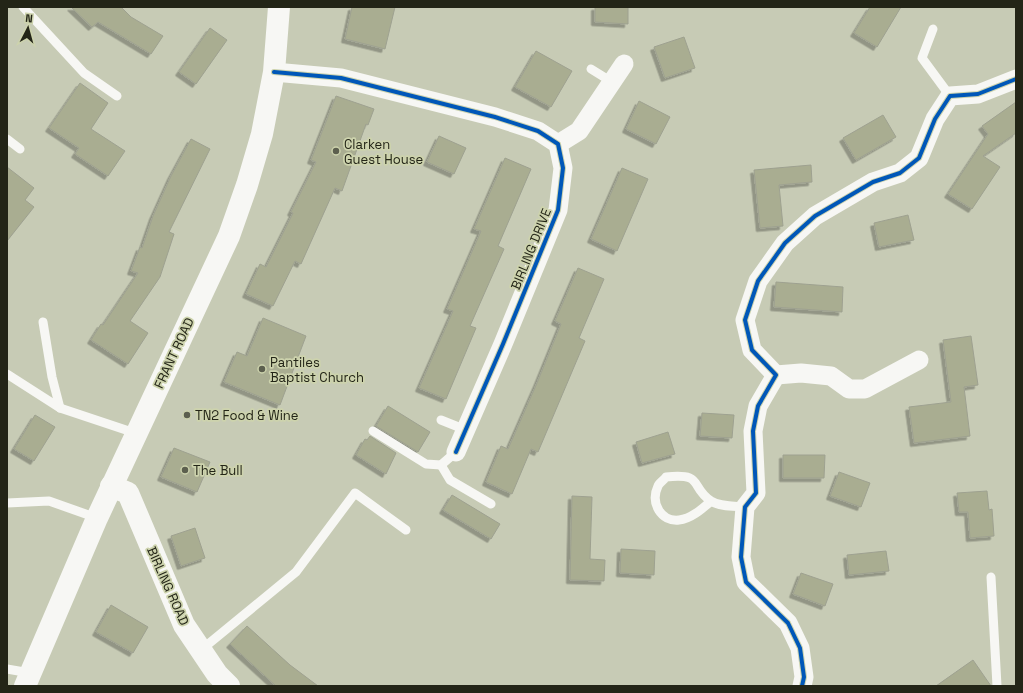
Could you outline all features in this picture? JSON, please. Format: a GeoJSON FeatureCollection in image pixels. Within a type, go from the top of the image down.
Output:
{"type":"FeatureCollection","features":[{"type":"Feature","properties":{"kind":"main road","name":"FRANT ROAD"},"geometry":{"type":"LineString","coordinates":[[27,679],[96,518],[229,236],[247,185],[262,134],[274,72],[279,7]]}},
{"type":"Feature","properties":{"kind":"main road","name":"BIRLING ROAD"},"geometry":{"type":"LineString","coordinates":[[111,486],[128,494],[184,625],[217,674],[230,686]]}},
{"type":"Feature","properties":{"kind":"street"},"geometry":{"type":"LineString","coordinates":[[274,72],[341,78],[472,112],[538,131],[558,144],[579,131],[624,64]]}},
{"type":"Feature","properties":{"kind":"street"},"geometry":{"type":"LineString","coordinates":[[776,375],[752,350],[745,320],[758,282],[785,244],[815,216],[873,182],[900,173],[919,158],[935,119],[950,96],[978,94],[1016,79]]}},
{"type":"Feature","properties":{"kind":"street","name":"BIRLING DRIVE"},"geometry":{"type":"LineString","coordinates":[[456,452],[558,210],[563,168],[558,144]]}},
{"type":"Feature","properties":{"kind":"street"},"geometry":{"type":"LineString","coordinates":[[776,375],[801,373],[831,376],[849,389],[865,389],[919,360]]}},
{"type":"Feature","properties":{"kind":"street"},"geometry":{"type":"LineString","coordinates":[[776,375],[758,406],[754,431],[756,493],[745,507],[741,557],[746,582],[788,623],[800,648],[804,677],[802,686]]}},
{"type":"Feature","properties":{"kind":"lane"},"geometry":{"type":"LineString","coordinates":[[23,7],[84,73],[117,96]]}},
{"type":"Feature","properties":{"kind":"lane"},"geometry":{"type":"LineString","coordinates":[[933,29],[922,58],[950,96]]}},
{"type":"Feature","properties":{"kind":"lane"},"geometry":{"type":"LineString","coordinates":[[591,69],[612,82]]}},
{"type":"Feature","properties":{"kind":"lane"},"geometry":{"type":"LineString","coordinates":[[7,139],[20,149]]}},
{"type":"Feature","properties":{"kind":"lane"},"geometry":{"type":"LineString","coordinates":[[42,322],[52,377],[60,408]]}},
{"type":"Feature","properties":{"kind":"lane"},"geometry":{"type":"LineString","coordinates":[[7,374],[60,408],[135,434]]}},
{"type":"Feature","properties":{"kind":"lane"},"geometry":{"type":"LineString","coordinates":[[442,420],[466,430]]}},
{"type":"Feature","properties":{"kind":"lane"},"geometry":{"type":"LineString","coordinates":[[373,431],[426,464],[441,465],[456,452]]}},
{"type":"Feature","properties":{"kind":"lane"},"geometry":{"type":"LineString","coordinates":[[441,465],[450,480],[491,504]]}},
{"type":"Feature","properties":{"kind":"lane"},"geometry":{"type":"LineString","coordinates":[[711,501],[690,517],[680,520],[669,520],[658,511],[655,500],[658,486],[666,477],[680,476],[689,477],[711,501],[718,504],[745,507]]}},
{"type":"Feature","properties":{"kind":"lane"},"geometry":{"type":"LineString","coordinates":[[201,651],[296,572],[356,493],[406,530]]}},
{"type":"Feature","properties":{"kind":"lane"},"geometry":{"type":"LineString","coordinates":[[7,503],[49,501],[96,518]]}},
{"type":"Feature","properties":{"kind":"lane"},"geometry":{"type":"LineString","coordinates":[[991,578],[997,686]]}},
{"type":"Feature","properties":{"kind":"lane"},"geometry":{"type":"LineString","coordinates":[[7,669],[27,679]]}},
{"type":"Feature","properties":{"kind":"building"},"geometry":{"type":"Polygon","coordinates":[[[71,7],[121,7],[131,17],[163,36],[151,54],[98,22],[92,27],[71,7]]]}},
{"type":"Feature","properties":{"kind":"building"},"geometry":{"type":"Polygon","coordinates":[[[352,7],[395,7],[385,49],[345,39],[352,7]]]}},
{"type":"Feature","properties":{"kind":"building"},"geometry":{"type":"Polygon","coordinates":[[[595,7],[628,7],[628,24],[595,22],[595,7]]]}},
{"type":"Feature","properties":{"kind":"building"},"geometry":{"type":"Polygon","coordinates":[[[870,7],[901,7],[877,47],[854,33],[870,7]]]}},
{"type":"Feature","properties":{"kind":"building"},"geometry":{"type":"Polygon","coordinates":[[[210,28],[227,40],[196,84],[179,72],[210,28]]]}},
{"type":"Feature","properties":{"kind":"building"},"geometry":{"type":"Polygon","coordinates":[[[684,37],[695,68],[665,78],[654,47],[684,37]]]}},
{"type":"Feature","properties":{"kind":"building"},"geometry":{"type":"Polygon","coordinates":[[[536,51],[572,71],[551,107],[515,87],[536,51]]]}},
{"type":"Feature","properties":{"kind":"building"},"geometry":{"type":"Polygon","coordinates":[[[80,83],[108,103],[91,129],[125,151],[108,176],[75,154],[79,148],[49,128],[80,83]]]}},
{"type":"Feature","properties":{"kind":"building"},"geometry":{"type":"Polygon","coordinates":[[[336,96],[374,109],[368,125],[366,124],[342,191],[335,188],[301,264],[295,261],[273,306],[246,294],[260,264],[266,267],[293,213],[291,212],[316,162],[311,160],[336,96]]]}},
{"type":"Feature","properties":{"kind":"building"},"geometry":{"type":"Polygon","coordinates":[[[639,101],[670,117],[656,144],[626,129],[639,101]]]}},
{"type":"Feature","properties":{"kind":"building"},"geometry":{"type":"Polygon","coordinates":[[[1016,102],[1016,133],[983,156],[1000,167],[972,209],[948,194],[988,134],[982,126],[1016,102]]]}},
{"type":"Feature","properties":{"kind":"building"},"geometry":{"type":"Polygon","coordinates":[[[883,115],[896,137],[856,160],[843,138],[883,115]]]}},
{"type":"Feature","properties":{"kind":"building"},"geometry":{"type":"Polygon","coordinates":[[[439,136],[466,148],[454,174],[427,162],[439,136]]]}},
{"type":"Feature","properties":{"kind":"building"},"geometry":{"type":"Polygon","coordinates":[[[191,139],[210,149],[169,232],[174,234],[160,277],[130,321],[148,333],[128,364],[91,340],[101,324],[103,325],[138,273],[131,271],[140,247],[142,248],[153,216],[171,176],[191,139]]]}},
{"type":"Feature","properties":{"kind":"building"},"geometry":{"type":"Polygon","coordinates":[[[505,158],[531,169],[498,246],[504,249],[470,326],[476,328],[446,399],[419,388],[453,311],[447,309],[481,231],[474,229],[505,158]]]}},
{"type":"Feature","properties":{"kind":"building"},"geometry":{"type":"Polygon","coordinates":[[[811,165],[812,182],[779,185],[783,226],[760,228],[754,170],[811,165]]]}},
{"type":"Feature","properties":{"kind":"building"},"geometry":{"type":"Polygon","coordinates":[[[7,167],[34,188],[25,200],[34,207],[7,241],[7,167]]]}},
{"type":"Feature","properties":{"kind":"building"},"geometry":{"type":"Polygon","coordinates":[[[622,168],[648,179],[617,251],[591,239],[622,168]]]}},
{"type":"Feature","properties":{"kind":"building"},"geometry":{"type":"Polygon","coordinates":[[[908,215],[914,240],[879,247],[874,223],[908,215]]]}},
{"type":"Feature","properties":{"kind":"building"},"geometry":{"type":"Polygon","coordinates":[[[578,268],[604,279],[579,338],[585,341],[538,452],[531,449],[512,494],[486,482],[501,446],[508,449],[537,383],[561,324],[555,321],[578,268]]]}},
{"type":"Feature","properties":{"kind":"building"},"geometry":{"type":"Polygon","coordinates":[[[776,282],[843,287],[842,312],[774,307],[776,282]]]}},
{"type":"Feature","properties":{"kind":"building","name":"Pantiles Baptist Church"},"geometry":{"type":"Polygon","coordinates":[[[263,318],[306,336],[280,405],[224,382],[237,352],[247,356],[263,318]]]}},
{"type":"Feature","properties":{"kind":"building"},"geometry":{"type":"Polygon","coordinates":[[[971,336],[978,385],[964,387],[970,436],[914,443],[909,407],[951,402],[943,340],[971,336]]]}},
{"type":"Feature","properties":{"kind":"building"},"geometry":{"type":"Polygon","coordinates":[[[388,406],[430,432],[418,452],[376,426],[388,406]]]}},
{"type":"Feature","properties":{"kind":"building"},"geometry":{"type":"Polygon","coordinates":[[[702,413],[734,415],[732,438],[700,436],[702,413]]]}},
{"type":"Feature","properties":{"kind":"building"},"geometry":{"type":"Polygon","coordinates":[[[35,415],[55,427],[34,461],[14,449],[35,415]]]}},
{"type":"Feature","properties":{"kind":"building"},"geometry":{"type":"Polygon","coordinates":[[[668,432],[675,454],[642,463],[636,442],[668,432]]]}},
{"type":"Feature","properties":{"kind":"building"},"geometry":{"type":"Polygon","coordinates":[[[370,436],[396,453],[386,474],[356,455],[365,439],[367,440],[370,436]]]}},
{"type":"Feature","properties":{"kind":"building","name":"The Bull"},"geometry":{"type":"Polygon","coordinates":[[[174,448],[210,462],[197,492],[161,477],[174,448]]]}},
{"type":"Feature","properties":{"kind":"building"},"geometry":{"type":"Polygon","coordinates":[[[783,455],[825,455],[824,478],[783,478],[783,455]]]}},
{"type":"Feature","properties":{"kind":"building"},"geometry":{"type":"Polygon","coordinates":[[[839,472],[870,483],[861,507],[830,496],[839,472]]]}},
{"type":"Feature","properties":{"kind":"building"},"geometry":{"type":"Polygon","coordinates":[[[987,491],[989,510],[992,509],[994,536],[970,538],[968,512],[959,512],[957,493],[987,491]]]}},
{"type":"Feature","properties":{"kind":"building"},"geometry":{"type":"Polygon","coordinates":[[[452,495],[500,524],[491,539],[443,510],[452,495]]]}},
{"type":"Feature","properties":{"kind":"building"},"geometry":{"type":"Polygon","coordinates":[[[572,496],[592,497],[590,559],[605,560],[604,581],[570,580],[572,496]]]}},
{"type":"Feature","properties":{"kind":"building"},"geometry":{"type":"Polygon","coordinates":[[[195,528],[205,558],[181,566],[171,536],[195,528]]]}},
{"type":"Feature","properties":{"kind":"building"},"geometry":{"type":"Polygon","coordinates":[[[621,549],[655,551],[654,575],[620,573],[621,549]]]}},
{"type":"Feature","properties":{"kind":"building"},"geometry":{"type":"Polygon","coordinates":[[[886,551],[889,571],[849,575],[847,555],[886,551]]]}},
{"type":"Feature","properties":{"kind":"building"},"geometry":{"type":"Polygon","coordinates":[[[801,573],[833,584],[825,606],[793,594],[801,573]]]}},
{"type":"Feature","properties":{"kind":"building"},"geometry":{"type":"Polygon","coordinates":[[[111,605],[148,627],[133,653],[96,632],[111,605]]]}},
{"type":"Feature","properties":{"kind":"building"},"geometry":{"type":"Polygon","coordinates":[[[247,626],[290,665],[318,686],[276,686],[230,644],[247,626]]]}},
{"type":"Feature","properties":{"kind":"building"},"geometry":{"type":"Polygon","coordinates":[[[973,660],[991,686],[936,686],[973,660]]]}},
{"type":"Feature","properties":{"kind":"cycle path"},"geometry":{"type":"LineString","coordinates":[[274,72],[341,78],[495,117],[538,131],[558,144],[563,168],[558,210],[503,344],[456,452]]}},
{"type":"Feature","properties":{"kind":"cycle path"},"geometry":{"type":"LineString","coordinates":[[802,686],[804,677],[800,648],[788,623],[746,582],[741,557],[745,507],[756,493],[753,431],[758,406],[776,375],[752,350],[745,320],[758,281],[785,243],[815,216],[873,182],[900,173],[919,158],[935,119],[950,96],[978,94],[1016,79]]}},
{"type":"Feature","properties":{"kind":"place","name":"Clarken Guest House"},"geometry":{"type":"Point","coordinates":[336,151]}},
{"type":"Feature","properties":{"kind":"place","name":"Pantiles Baptist Church"},"geometry":{"type":"Point","coordinates":[262,369]}},
{"type":"Feature","properties":{"kind":"place","name":"TN2 Food & Wine"},"geometry":{"type":"Point","coordinates":[187,415]}},
{"type":"Feature","properties":{"kind":"place","name":"The Bull"},"geometry":{"type":"Point","coordinates":[185,470]}}]}
